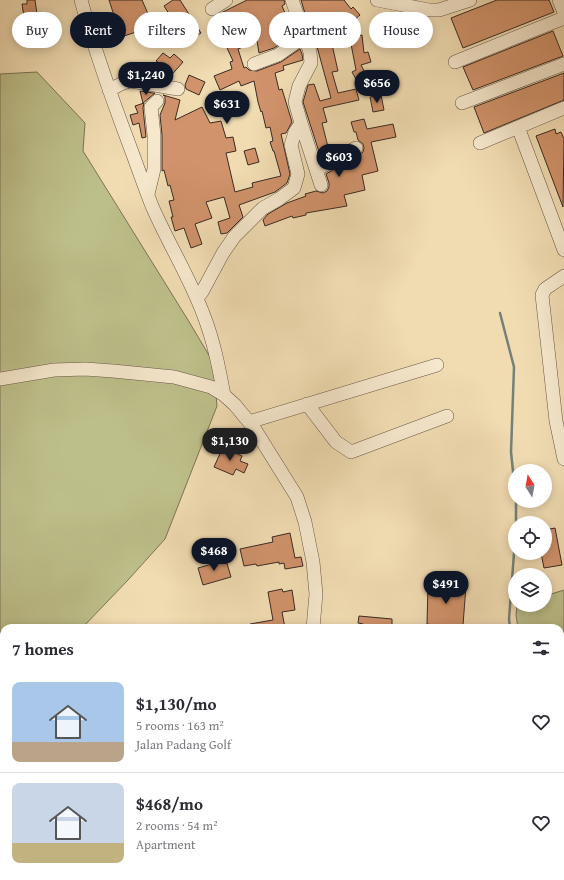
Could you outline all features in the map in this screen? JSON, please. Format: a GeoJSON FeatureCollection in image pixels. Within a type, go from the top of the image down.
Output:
{"type":"FeatureCollection","features":[{"type":"Feature","properties":{"kind":"street"},"geometry":{"type":"LineString","coordinates":[[81,0],[91,40],[148,194],[176,257],[197,298],[216,351],[224,395]]}},
{"type":"Feature","properties":{"kind":"street"},"geometry":{"type":"LineString","coordinates":[[212,10],[226,0]]}},
{"type":"Feature","properties":{"kind":"street"},"geometry":{"type":"LineString","coordinates":[[292,0],[296,12]]}},
{"type":"Feature","properties":{"kind":"street"},"geometry":{"type":"LineString","coordinates":[[377,0],[434,10],[470,0]]}},
{"type":"Feature","properties":{"kind":"street"},"geometry":{"type":"LineString","coordinates":[[559,0],[564,12]]}},
{"type":"Feature","properties":{"kind":"street"},"geometry":{"type":"LineString","coordinates":[[455,62],[564,18]]}},
{"type":"Feature","properties":{"kind":"street"},"geometry":{"type":"LineString","coordinates":[[254,64],[278,55],[288,48]]}},
{"type":"Feature","properties":{"kind":"street"},"geometry":{"type":"LineString","coordinates":[[309,48],[311,63],[299,86],[295,102],[300,123],[321,185]]}},
{"type":"Feature","properties":{"kind":"street"},"geometry":{"type":"LineString","coordinates":[[462,103],[564,64]]}},
{"type":"Feature","properties":{"kind":"street"},"geometry":{"type":"LineString","coordinates":[[109,90],[131,81],[178,89]]}},
{"type":"Feature","properties":{"kind":"street"},"geometry":{"type":"LineString","coordinates":[[148,194],[154,169],[154,135],[150,107],[157,101]]}},
{"type":"Feature","properties":{"kind":"street"},"geometry":{"type":"LineString","coordinates":[[480,143],[564,108]]}},
{"type":"Feature","properties":{"kind":"street"},"geometry":{"type":"LineString","coordinates":[[197,298],[202,292],[222,253],[234,236],[262,208],[279,200],[294,188],[298,174],[291,145],[295,132],[300,123]]}},
{"type":"Feature","properties":{"kind":"street"},"geometry":{"type":"LineString","coordinates":[[518,127],[564,250]]}},
{"type":"Feature","properties":{"kind":"street"},"geometry":{"type":"LineString","coordinates":[[316,170],[356,148]]}},
{"type":"Feature","properties":{"kind":"street"},"geometry":{"type":"LineString","coordinates":[[564,276],[545,289],[542,295],[556,421],[564,459]]}},
{"type":"Feature","properties":{"kind":"street"},"geometry":{"type":"LineString","coordinates":[[249,422],[437,365]]}},
{"type":"Feature","properties":{"kind":"street"},"geometry":{"type":"LineString","coordinates":[[0,379],[54,370],[85,369],[174,377],[211,387],[224,395],[235,405],[249,422],[297,497],[305,522],[314,568],[316,594],[313,624]]}},
{"type":"Feature","properties":{"kind":"street"},"geometry":{"type":"LineString","coordinates":[[308,404],[336,442],[351,452],[447,416]]}},
{"type":"Feature","properties":{"kind":"green space"},"geometry":{"type":"Polygon","coordinates":[[[37,72],[85,123],[83,151],[213,362],[217,406],[165,539],[86,624],[0,624],[0,74],[37,72]]]}},
{"type":"Feature","properties":{"kind":"green space"},"geometry":{"type":"Polygon","coordinates":[[[564,590],[564,624],[517,624],[516,612],[552,612],[552,594],[564,590]]]}},
{"type":"Feature","properties":{"kind":"building"},"geometry":{"type":"Polygon","coordinates":[[[27,0],[35,0],[37,12],[23,12],[22,4],[27,4],[27,0]]]}},
{"type":"Feature","properties":{"kind":"building"},"geometry":{"type":"Polygon","coordinates":[[[109,0],[142,0],[147,12],[134,12],[134,33],[126,35],[126,12],[113,12],[109,0]]]}},
{"type":"Feature","properties":{"kind":"building"},"geometry":{"type":"Polygon","coordinates":[[[173,0],[180,0],[188,12],[168,12],[164,6],[173,0]]]}},
{"type":"Feature","properties":{"kind":"building"},"geometry":{"type":"Polygon","coordinates":[[[247,0],[284,0],[285,4],[282,6],[285,12],[269,12],[269,48],[274,48],[259,53],[258,48],[261,48],[261,12],[223,12],[247,0]]]}},
{"type":"Feature","properties":{"kind":"building"},"geometry":{"type":"Polygon","coordinates":[[[301,0],[344,0],[351,9],[353,7],[357,12],[305,12],[301,0]]]}},
{"type":"Feature","properties":{"kind":"building"},"geometry":{"type":"Polygon","coordinates":[[[497,0],[549,0],[554,12],[463,48],[451,18],[497,0]]]}},
{"type":"Feature","properties":{"kind":"building"},"geometry":{"type":"Polygon","coordinates":[[[553,31],[563,56],[473,90],[463,67],[553,31]]]}},
{"type":"Feature","properties":{"kind":"building"},"geometry":{"type":"Polygon","coordinates":[[[362,35],[364,53],[368,52],[371,62],[361,65],[368,78],[358,83],[352,72],[356,70],[352,48],[361,48],[362,35]]]}},
{"type":"Feature","properties":{"kind":"building"},"geometry":{"type":"Polygon","coordinates":[[[227,48],[240,48],[238,49],[244,68],[246,67],[249,70],[257,71],[281,62],[300,49],[303,60],[283,66],[284,70],[275,73],[279,90],[282,89],[292,122],[286,133],[281,134],[290,174],[287,183],[275,192],[239,205],[243,217],[227,233],[221,234],[218,222],[230,218],[224,197],[206,202],[212,218],[195,224],[202,244],[191,248],[184,228],[175,231],[169,201],[174,200],[170,185],[168,186],[164,170],[162,171],[162,135],[160,115],[165,103],[165,96],[163,95],[180,100],[175,120],[202,107],[210,123],[221,121],[226,138],[233,137],[236,151],[226,153],[235,192],[253,187],[252,183],[281,176],[270,142],[273,141],[270,127],[266,128],[258,102],[254,81],[241,86],[239,81],[220,90],[214,76],[232,69],[230,62],[233,61],[227,48]]]}},
{"type":"Feature","properties":{"kind":"building"},"geometry":{"type":"Polygon","coordinates":[[[317,48],[333,48],[338,71],[332,72],[338,93],[356,89],[359,100],[323,108],[327,122],[322,123],[328,147],[332,146],[333,151],[321,158],[303,102],[308,85],[314,84],[320,101],[331,98],[317,48]]]}},
{"type":"Feature","properties":{"kind":"building"},"geometry":{"type":"Polygon","coordinates":[[[163,53],[170,58],[174,54],[183,62],[168,79],[146,75],[144,70],[162,65],[156,61],[163,53]]]}},
{"type":"Feature","properties":{"kind":"building"},"geometry":{"type":"Polygon","coordinates":[[[138,63],[140,74],[132,73],[123,75],[122,66],[138,63]]]}},
{"type":"Feature","properties":{"kind":"building"},"geometry":{"type":"Polygon","coordinates":[[[564,73],[564,100],[484,133],[474,107],[564,73]]]}},
{"type":"Feature","properties":{"kind":"building"},"geometry":{"type":"Polygon","coordinates":[[[189,75],[205,82],[199,95],[186,89],[185,85],[189,75]]]}},
{"type":"Feature","properties":{"kind":"building"},"geometry":{"type":"Polygon","coordinates":[[[140,91],[153,93],[155,93],[143,103],[140,91]]]}},
{"type":"Feature","properties":{"kind":"building"},"geometry":{"type":"Polygon","coordinates":[[[381,95],[384,110],[373,112],[370,97],[381,95]]]}},
{"type":"Feature","properties":{"kind":"building"},"geometry":{"type":"Polygon","coordinates":[[[144,103],[143,108],[146,137],[142,138],[139,123],[133,125],[130,115],[138,113],[135,106],[144,103]]]}},
{"type":"Feature","properties":{"kind":"building"},"geometry":{"type":"Polygon","coordinates":[[[364,119],[367,129],[393,124],[396,137],[371,142],[378,171],[362,175],[365,190],[344,195],[347,206],[306,213],[306,215],[293,218],[292,216],[265,226],[263,220],[268,214],[287,203],[306,196],[305,194],[316,191],[323,193],[327,191],[329,183],[326,174],[338,167],[359,161],[358,156],[363,152],[364,148],[363,144],[358,140],[356,132],[354,132],[351,122],[364,119]]]}},
{"type":"Feature","properties":{"kind":"building"},"geometry":{"type":"Polygon","coordinates":[[[555,129],[556,134],[561,132],[564,139],[563,207],[536,136],[555,129]]]}},
{"type":"Feature","properties":{"kind":"building"},"geometry":{"type":"Polygon","coordinates":[[[255,148],[259,162],[248,165],[244,151],[255,148]]]}},
{"type":"Feature","properties":{"kind":"building"},"geometry":{"type":"Polygon","coordinates":[[[223,447],[242,456],[240,461],[248,464],[244,473],[236,469],[233,475],[214,467],[223,447]]]}},
{"type":"Feature","properties":{"kind":"building"},"geometry":{"type":"Polygon","coordinates":[[[555,528],[562,565],[544,568],[542,560],[552,560],[552,529],[555,528]]]}},
{"type":"Feature","properties":{"kind":"building"},"geometry":{"type":"Polygon","coordinates":[[[290,533],[295,558],[301,557],[303,566],[285,569],[284,563],[279,564],[279,562],[257,566],[256,564],[244,566],[240,549],[273,542],[272,537],[290,533]]]}},
{"type":"Feature","properties":{"kind":"building"},"geometry":{"type":"Polygon","coordinates":[[[226,560],[231,577],[203,585],[198,568],[226,560]]]}},
{"type":"Feature","properties":{"kind":"building"},"geometry":{"type":"Polygon","coordinates":[[[432,581],[462,583],[462,586],[466,586],[463,624],[427,624],[428,587],[432,587],[432,581]]]}},
{"type":"Feature","properties":{"kind":"building"},"geometry":{"type":"Polygon","coordinates":[[[282,589],[283,592],[292,590],[295,610],[282,612],[284,624],[250,624],[273,620],[268,592],[282,589]]]}},
{"type":"Feature","properties":{"kind":"building"},"geometry":{"type":"Polygon","coordinates":[[[359,616],[392,619],[392,624],[358,623],[359,616]]]}},
{"type":"Feature","properties":{"kind":"waterway"},"geometry":{"type":"LineString","coordinates":[[500,313],[514,367],[511,452],[512,464]]}},
{"type":"Feature","properties":{"kind":"waterway"},"geometry":{"type":"LineString","coordinates":[[516,508],[516,516]]}},
{"type":"Feature","properties":{"kind":"waterway"},"geometry":{"type":"LineString","coordinates":[[510,624],[513,560]]}}]}
